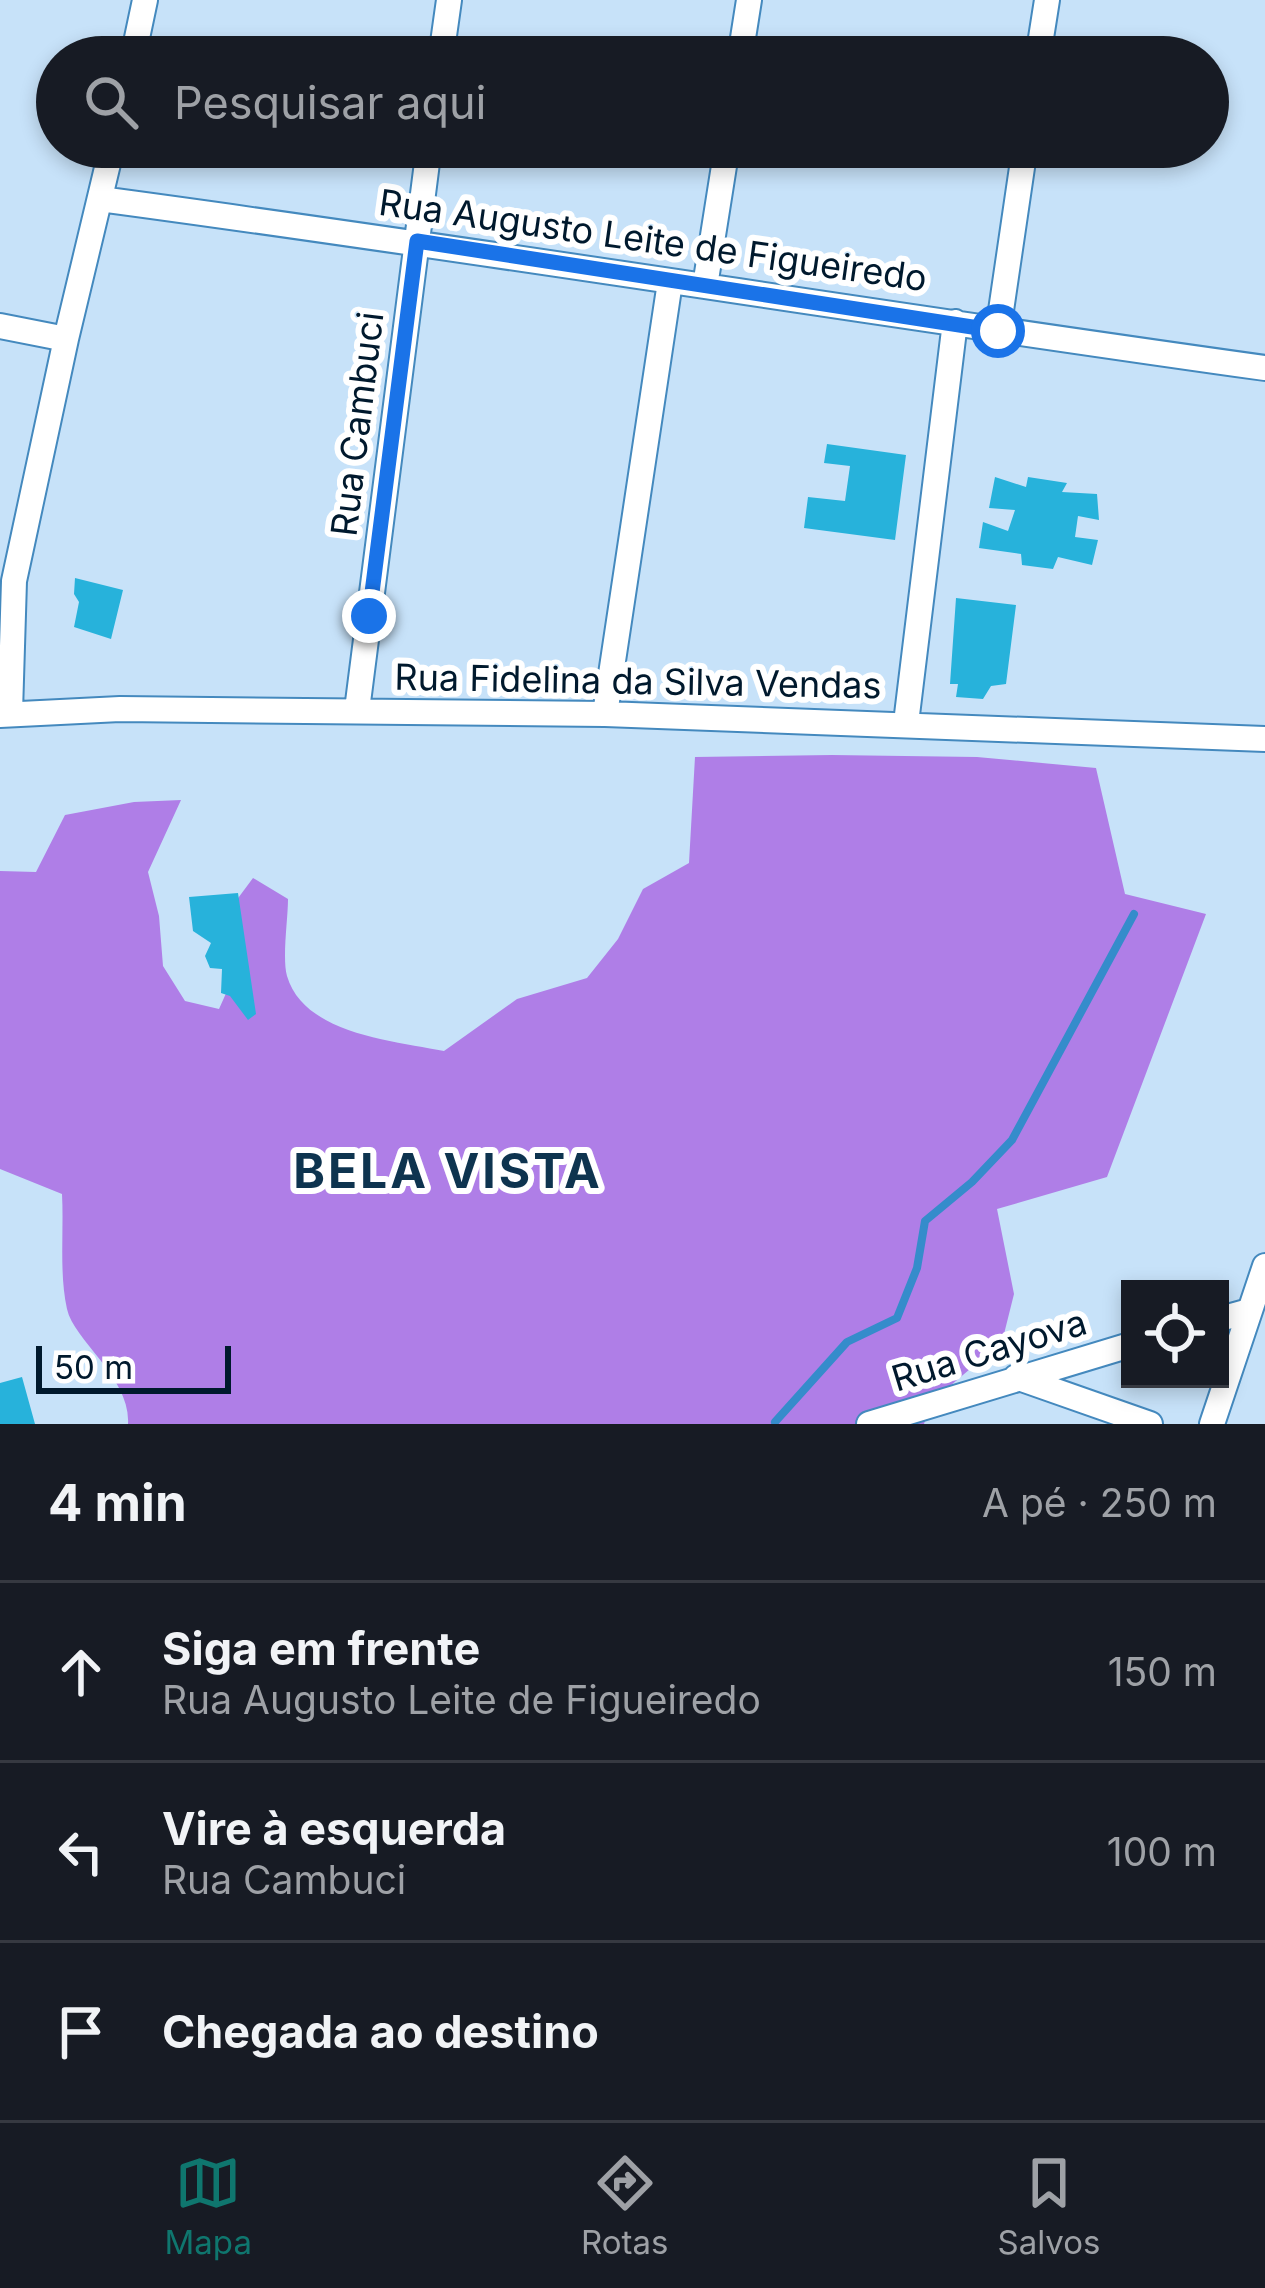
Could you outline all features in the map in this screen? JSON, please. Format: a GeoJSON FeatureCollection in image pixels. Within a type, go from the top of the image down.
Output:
{"type":"FeatureCollection","features":[{"type":"Feature","properties":{"kind":"street"},"geometry":{"type":"LineString","coordinates":[[138,36],[146,0]]}},
{"type":"Feature","properties":{"kind":"street"},"geometry":{"type":"LineString","coordinates":[[444,36],[448,0]]}},
{"type":"Feature","properties":{"kind":"street"},"geometry":{"type":"LineString","coordinates":[[743,36],[749,0]]}},
{"type":"Feature","properties":{"kind":"street"},"geometry":{"type":"LineString","coordinates":[[1041,36],[1047,0]]}},
{"type":"Feature","properties":{"kind":"street"},"geometry":{"type":"LineString","coordinates":[[5,713],[7,579],[107,168]]}},
{"type":"Feature","properties":{"kind":"street","name":"Rua Cambuci"},"geometry":{"type":"LineString","coordinates":[[358,710],[426,168]]}},
{"type":"Feature","properties":{"kind":"street"},"geometry":{"type":"LineString","coordinates":[[705,286],[724,168]]}},
{"type":"Feature","properties":{"kind":"street"},"geometry":{"type":"LineString","coordinates":[[998,331],[1022,168]]}},
{"type":"Feature","properties":{"kind":"street","name":"Rua Augusto Leite de Figueiredo"},"geometry":{"type":"LineString","coordinates":[[100,199],[417,241],[1265,368]]}},
{"type":"Feature","properties":{"kind":"street"},"geometry":{"type":"LineString","coordinates":[[605,714],[670,282]]}},
{"type":"Feature","properties":{"kind":"street"},"geometry":{"type":"LineString","coordinates":[[906,723],[955,322]]}},
{"type":"Feature","properties":{"kind":"street"},"geometry":{"type":"LineString","coordinates":[[0,326],[66,339]]}},
{"type":"Feature","properties":{"kind":"street","name":"Rua Fidelina da Silva Vendas"},"geometry":{"type":"LineString","coordinates":[[5,713],[605,714],[1265,739]]}},
{"type":"Feature","properties":{"kind":"street"},"geometry":{"type":"LineString","coordinates":[[1212,1424],[1265,1267]]}},
{"type":"Feature","properties":{"kind":"street"},"geometry":{"type":"LineString","coordinates":[[1229,1317],[1249,1311]]}},
{"type":"Feature","properties":{"kind":"street","name":"Rua Cayova"},"geometry":{"type":"LineString","coordinates":[[869,1424],[1121,1348]]}},
{"type":"Feature","properties":{"kind":"street"},"geometry":{"type":"LineString","coordinates":[[1016,1377],[1150,1424]]}},
{"type":"Feature","properties":{"kind":"shaded area"},"geometry":{"type":"Polygon","coordinates":[[[695,757],[977,757],[1096,768],[1125,894],[1206,914],[1107,1177],[997,1209],[1014,1294],[1002,1342],[931,1402],[924,1424],[128,1424],[121,1391],[67,1309],[62,1194],[0,1169],[0,871],[36,872],[65,815],[134,802],[181,800],[148,872],[159,916],[163,966],[185,1001],[219,1009],[236,971],[227,913],[253,878],[288,899],[287,976],[312,1011],[353,1032],[444,1051],[517,999],[587,978],[618,939],[643,889],[689,863],[695,757]]]}},
{"type":"Feature","properties":{"kind":"building"},"geometry":{"type":"Polygon","coordinates":[[[827,444],[906,455],[895,540],[804,528],[808,497],[845,501],[850,466],[824,463],[827,444]]]}},
{"type":"Feature","properties":{"kind":"building"},"geometry":{"type":"Polygon","coordinates":[[[995,477],[1026,487],[1028,477],[1067,483],[1062,492],[1097,494],[1099,520],[1078,516],[1075,537],[1098,540],[1092,565],[1058,557],[1053,569],[1022,565],[1021,554],[979,548],[983,522],[1008,531],[1015,510],[989,508],[995,477]]]}},
{"type":"Feature","properties":{"kind":"building"},"geometry":{"type":"Polygon","coordinates":[[[75,578],[123,590],[111,639],[74,627],[79,602],[74,594],[75,578]]]}},
{"type":"Feature","properties":{"kind":"building"},"geometry":{"type":"Polygon","coordinates":[[[956,598],[1016,605],[1006,684],[991,686],[983,699],[956,697],[958,684],[950,684],[956,598]]]}},
{"type":"Feature","properties":{"kind":"building"},"geometry":{"type":"Polygon","coordinates":[[[238,893],[256,1014],[248,1020],[230,996],[221,993],[222,969],[210,968],[205,956],[211,943],[193,931],[189,897],[238,893]]]}},
{"type":"Feature","properties":{"kind":"building"},"geometry":{"type":"Polygon","coordinates":[[[22,1377],[35,1424],[0,1424],[0,1383],[22,1377]]]}},
{"type":"Feature","properties":{"kind":"waterway"},"geometry":{"type":"LineString","coordinates":[[775,1422],[847,1342],[897,1318],[917,1268],[925,1221],[1012,1140],[1134,914]]}},
{"type":"Feature","properties":{"kind":"district","name":"BELA VISTA"},"geometry":{"type":"Point","coordinates":[448,1170]}},
{"type":"Feature","properties":{"kind":"route"},"geometry":{"type":"LineString","coordinates":[[369,616],[417,241],[998,331]]}}]}
